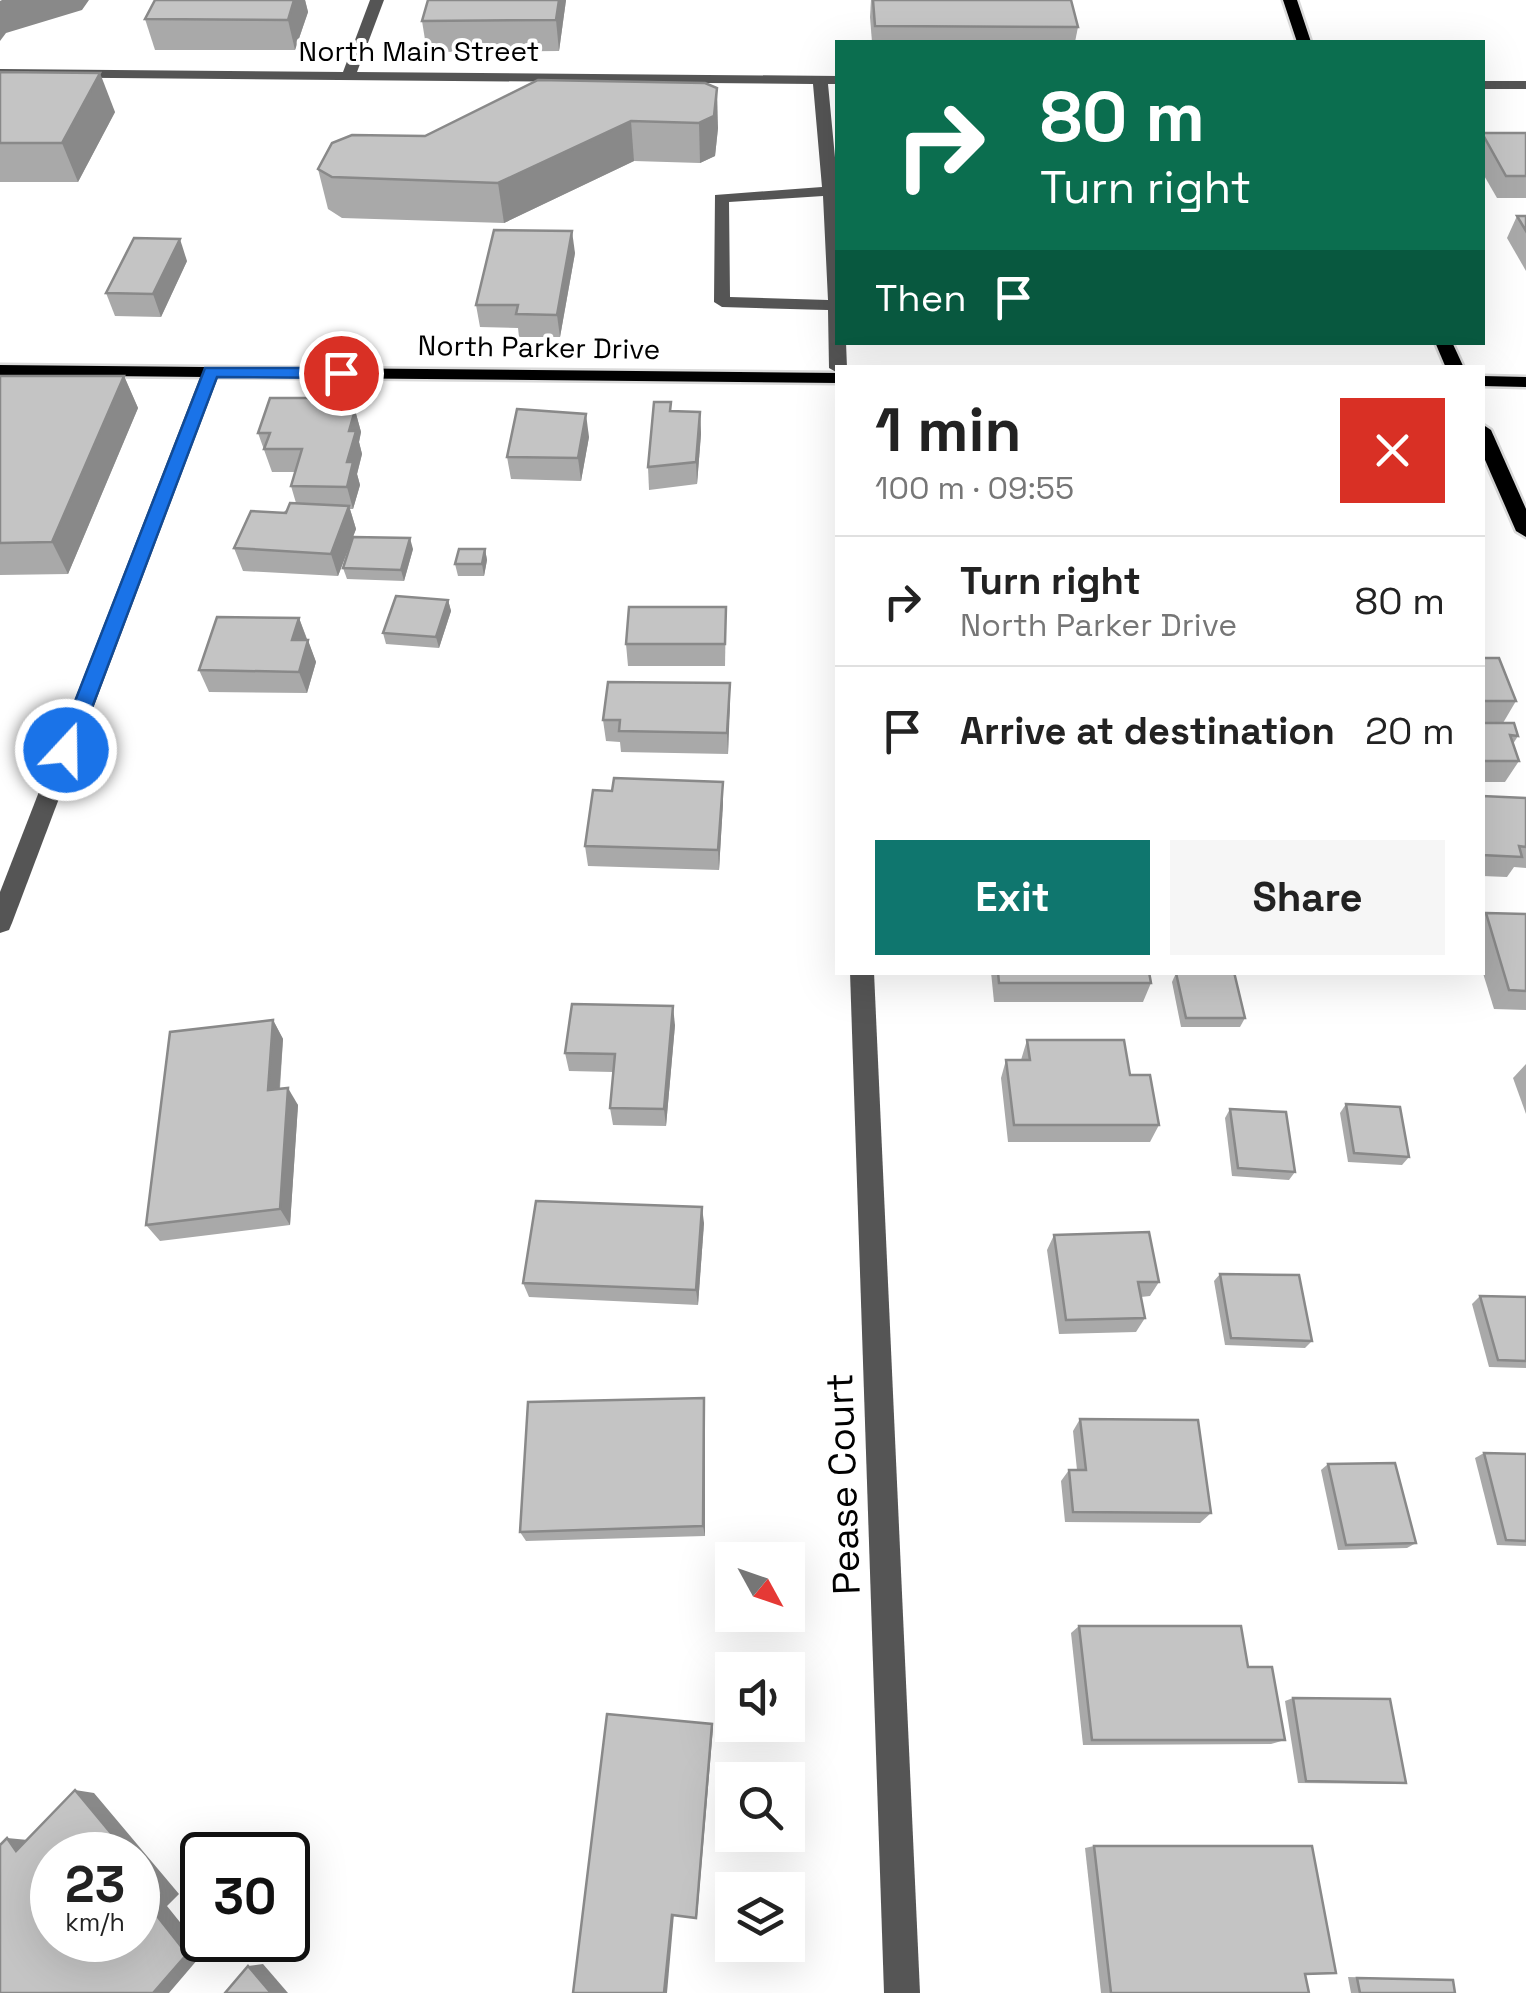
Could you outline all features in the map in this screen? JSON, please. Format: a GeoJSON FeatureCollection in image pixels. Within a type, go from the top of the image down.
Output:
{"type":"FeatureCollection","features":[{"type":"Feature","properties":{"kind":"main road"},"geometry":{"type":"LineString","coordinates":[[1290,0],[1303,40]]}},
{"type":"Feature","properties":{"kind":"main road","name":"North Parker Drive"},"geometry":{"type":"LineString","coordinates":[[0,370],[835,378]]}},
{"type":"Feature","properties":{"kind":"main road"},"geometry":{"type":"LineString","coordinates":[[1485,381],[1526,382]]}},
{"type":"Feature","properties":{"kind":"main road"},"geometry":{"type":"LineString","coordinates":[[1485,437],[1526,531]]}},
{"type":"Feature","properties":{"kind":"street"},"geometry":{"type":"LineString","coordinates":[[348,76],[377,0]]}},
{"type":"Feature","properties":{"kind":"street","name":"North Main Street"},"geometry":{"type":"LineString","coordinates":[[0,72],[829,80]]}},
{"type":"Feature","properties":{"kind":"street"},"geometry":{"type":"LineString","coordinates":[[829,80],[835,285]]}},
{"type":"Feature","properties":{"kind":"street"},"geometry":{"type":"LineString","coordinates":[[1485,85],[1526,86]]}},
{"type":"Feature","properties":{"kind":"street"},"geometry":{"type":"LineString","coordinates":[[830,191],[721,198],[722,302],[835,304]]}},
{"type":"Feature","properties":{"kind":"street"},"geometry":{"type":"LineString","coordinates":[[0,923],[211,372]]}},
{"type":"Feature","properties":{"kind":"street","name":"Pease Court"},"geometry":{"type":"LineString","coordinates":[[862,975],[902,1993]]}},
{"type":"Feature","properties":{"kind":"building"},"geometry":{"type":"Polygon","coordinates":[[[155,0],[294,0],[288,20],[145,19],[155,0]]]}},
{"type":"Feature","properties":{"kind":"building"},"geometry":{"type":"Polygon","coordinates":[[[428,0],[559,0],[556,20],[422,21],[428,0]]]}},
{"type":"Feature","properties":{"kind":"building"},"geometry":{"type":"Polygon","coordinates":[[[873,0],[1071,0],[1078,27],[875,26],[873,0]]]}},
{"type":"Feature","properties":{"kind":"building"},"geometry":{"type":"Polygon","coordinates":[[[0,72],[100,73],[62,143],[0,143],[0,72]]]}},
{"type":"Feature","properties":{"kind":"building"},"geometry":{"type":"Polygon","coordinates":[[[538,80],[705,83],[717,88],[714,116],[699,123],[631,121],[498,183],[332,177],[318,169],[332,143],[352,135],[425,136],[538,80]]]}},
{"type":"Feature","properties":{"kind":"building"},"geometry":{"type":"Polygon","coordinates":[[[1485,133],[1526,133],[1526,176],[1506,176],[1485,133]]]}},
{"type":"Feature","properties":{"kind":"building"},"geometry":{"type":"Polygon","coordinates":[[[1517,216],[1526,216],[1526,231],[1517,216]]]}},
{"type":"Feature","properties":{"kind":"building"},"geometry":{"type":"Polygon","coordinates":[[[494,230],[572,231],[557,315],[516,314],[518,305],[476,305],[494,230]]]}},
{"type":"Feature","properties":{"kind":"building"},"geometry":{"type":"Polygon","coordinates":[[[134,238],[180,239],[153,294],[106,293],[134,238]]]}},
{"type":"Feature","properties":{"kind":"building"},"geometry":{"type":"Polygon","coordinates":[[[0,376],[124,376],[52,542],[0,543],[0,376]]]}},
{"type":"Feature","properties":{"kind":"building"},"geometry":{"type":"Polygon","coordinates":[[[270,398],[331,398],[328,410],[355,410],[349,431],[356,431],[347,462],[353,462],[347,487],[291,486],[302,449],[264,449],[270,433],[258,433],[270,398]]]}},
{"type":"Feature","properties":{"kind":"building"},"geometry":{"type":"Polygon","coordinates":[[[654,402],[671,402],[670,411],[700,412],[696,462],[648,467],[654,402]]]}},
{"type":"Feature","properties":{"kind":"building"},"geometry":{"type":"Polygon","coordinates":[[[517,409],[586,414],[578,458],[507,457],[517,409]]]}},
{"type":"Feature","properties":{"kind":"building"},"geometry":{"type":"Polygon","coordinates":[[[290,503],[349,506],[331,554],[234,548],[251,511],[286,513],[290,503]]]}},
{"type":"Feature","properties":{"kind":"building"},"geometry":{"type":"Polygon","coordinates":[[[353,537],[410,538],[401,570],[343,568],[353,537]]]}},
{"type":"Feature","properties":{"kind":"building"},"geometry":{"type":"Polygon","coordinates":[[[459,549],[485,549],[482,564],[455,564],[459,549]]]}},
{"type":"Feature","properties":{"kind":"building"},"geometry":{"type":"Polygon","coordinates":[[[396,596],[448,600],[436,637],[383,633],[396,596]]]}},
{"type":"Feature","properties":{"kind":"building"},"geometry":{"type":"Polygon","coordinates":[[[629,607],[726,607],[725,644],[626,644],[629,607]]]}},
{"type":"Feature","properties":{"kind":"building"},"geometry":{"type":"Polygon","coordinates":[[[217,617],[299,618],[292,640],[308,640],[299,672],[199,670],[217,617]]]}},
{"type":"Feature","properties":{"kind":"building"},"geometry":{"type":"Polygon","coordinates":[[[1485,658],[1499,658],[1516,701],[1485,701],[1485,658]]]}},
{"type":"Feature","properties":{"kind":"building"},"geometry":{"type":"Polygon","coordinates":[[[608,682],[730,683],[727,733],[619,731],[620,720],[603,720],[608,682]]]}},
{"type":"Feature","properties":{"kind":"building"},"geometry":{"type":"Polygon","coordinates":[[[1485,723],[1514,723],[1518,736],[1510,735],[1519,761],[1485,761],[1485,723]]]}},
{"type":"Feature","properties":{"kind":"building"},"geometry":{"type":"Polygon","coordinates":[[[614,778],[723,782],[718,850],[585,846],[593,790],[612,791],[614,778]]]}},
{"type":"Feature","properties":{"kind":"building"},"geometry":{"type":"Polygon","coordinates":[[[1485,796],[1526,798],[1526,847],[1519,846],[1522,857],[1485,855],[1485,796]]]}},
{"type":"Feature","properties":{"kind":"building"},"geometry":{"type":"Polygon","coordinates":[[[1486,913],[1526,914],[1526,991],[1509,990],[1486,913]]]}},
{"type":"Feature","properties":{"kind":"building"},"geometry":{"type":"Polygon","coordinates":[[[998,975],[1150,975],[1151,983],[999,983],[998,975]]]}},
{"type":"Feature","properties":{"kind":"building"},"geometry":{"type":"Polygon","coordinates":[[[1176,975],[1235,975],[1245,1018],[1186,1018],[1176,975]]]}},
{"type":"Feature","properties":{"kind":"building"},"geometry":{"type":"Polygon","coordinates":[[[572,1004],[673,1006],[664,1109],[610,1108],[615,1054],[565,1053],[572,1004]]]}},
{"type":"Feature","properties":{"kind":"building"},"geometry":{"type":"Polygon","coordinates":[[[273,1020],[268,1090],[288,1088],[280,1209],[146,1225],[170,1032],[273,1020]]]}},
{"type":"Feature","properties":{"kind":"building"},"geometry":{"type":"Polygon","coordinates":[[[1027,1040],[1124,1040],[1130,1075],[1150,1075],[1159,1125],[1014,1125],[1006,1060],[1030,1060],[1027,1040]]]}},
{"type":"Feature","properties":{"kind":"building"},"geometry":{"type":"Polygon","coordinates":[[[1346,1104],[1400,1107],[1409,1157],[1354,1153],[1346,1104]]]}},
{"type":"Feature","properties":{"kind":"building"},"geometry":{"type":"Polygon","coordinates":[[[1230,1109],[1286,1112],[1295,1172],[1238,1168],[1230,1109]]]}},
{"type":"Feature","properties":{"kind":"building"},"geometry":{"type":"Polygon","coordinates":[[[536,1201],[702,1207],[696,1290],[523,1283],[536,1201]]]}},
{"type":"Feature","properties":{"kind":"building"},"geometry":{"type":"Polygon","coordinates":[[[1149,1232],[1159,1282],[1138,1282],[1145,1318],[1066,1320],[1054,1235],[1149,1232]]]}},
{"type":"Feature","properties":{"kind":"building"},"geometry":{"type":"Polygon","coordinates":[[[1220,1274],[1299,1275],[1312,1341],[1231,1338],[1220,1274]]]}},
{"type":"Feature","properties":{"kind":"building"},"geometry":{"type":"Polygon","coordinates":[[[1480,1296],[1526,1297],[1526,1361],[1498,1360],[1480,1296]]]}},
{"type":"Feature","properties":{"kind":"building"},"geometry":{"type":"Polygon","coordinates":[[[704,1398],[703,1526],[520,1532],[528,1402],[704,1398]]]}},
{"type":"Feature","properties":{"kind":"building"},"geometry":{"type":"Polygon","coordinates":[[[1080,1419],[1198,1420],[1211,1513],[1073,1512],[1069,1470],[1086,1470],[1080,1419]]]}},
{"type":"Feature","properties":{"kind":"building"},"geometry":{"type":"Polygon","coordinates":[[[1484,1453],[1526,1454],[1526,1541],[1506,1540],[1484,1453]]]}},
{"type":"Feature","properties":{"kind":"building"},"geometry":{"type":"Polygon","coordinates":[[[1395,1463],[1416,1543],[1346,1545],[1328,1464],[1395,1463]]]}},
{"type":"Feature","properties":{"kind":"building"},"geometry":{"type":"Polygon","coordinates":[[[1079,1626],[1241,1626],[1248,1667],[1272,1667],[1285,1740],[1092,1740],[1079,1626]]]}},
{"type":"Feature","properties":{"kind":"building"},"geometry":{"type":"Polygon","coordinates":[[[1293,1698],[1390,1699],[1406,1783],[1306,1781],[1293,1698]]]}},
{"type":"Feature","properties":{"kind":"building"},"geometry":{"type":"Polygon","coordinates":[[[607,1714],[712,1724],[696,1918],[672,1915],[664,1993],[573,1993],[607,1714]]]}},
{"type":"Feature","properties":{"kind":"building"},"geometry":{"type":"Polygon","coordinates":[[[75,1790],[110,1832],[34,1832],[75,1790]]]}},
{"type":"Feature","properties":{"kind":"building"},"geometry":{"type":"Polygon","coordinates":[[[30,1837],[30,1962],[160,1962],[160,1920],[180,1945],[180,1962],[153,1993],[0,1993],[0,1845],[7,1838],[16,1851],[30,1837]]]}},
{"type":"Feature","properties":{"kind":"building"},"geometry":{"type":"Polygon","coordinates":[[[1094,1846],[1312,1846],[1336,1973],[1305,1974],[1309,1993],[1111,1993],[1094,1846]]]}},
{"type":"Feature","properties":{"kind":"building"},"geometry":{"type":"Polygon","coordinates":[[[248,1966],[271,1993],[225,1993],[248,1966]]]}},
{"type":"Feature","properties":{"kind":"building"},"geometry":{"type":"Polygon","coordinates":[[[1357,1978],[1453,1980],[1455,1993],[1360,1993],[1357,1978]]]}},
{"type":"Feature","properties":{"kind":"route"},"geometry":{"type":"LineString","coordinates":[[66,750],[211,372],[341,373]]}}]}
